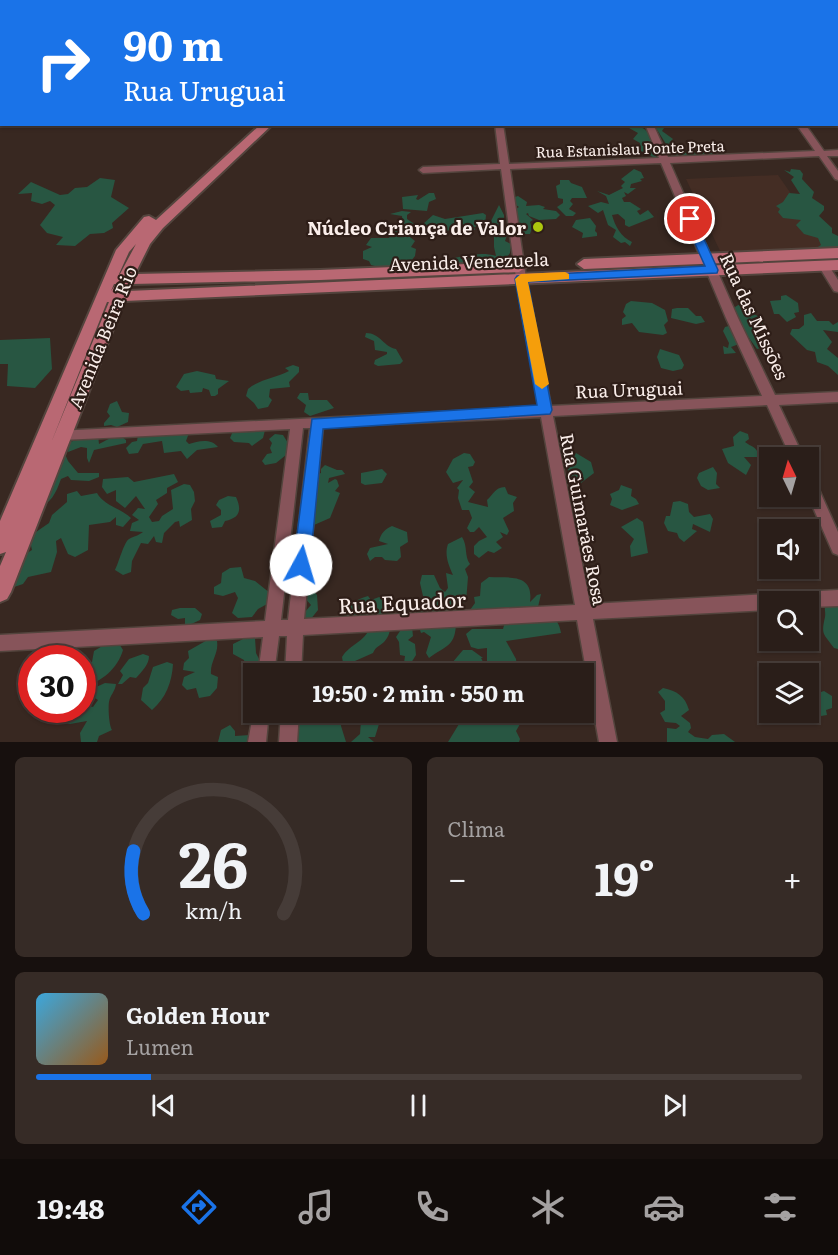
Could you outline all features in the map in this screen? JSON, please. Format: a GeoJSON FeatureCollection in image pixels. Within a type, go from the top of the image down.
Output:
{"type":"FeatureCollection","features":[{"type":"Feature","properties":{"kind":"main road","name":"Avenida Beira Rio"},"geometry":{"type":"LineString","coordinates":[[0,592],[62,435],[117,278],[123,250],[153,216],[256,126]]}},
{"type":"Feature","properties":{"kind":"main road","name":"Avenida Beira Rio"},"geometry":{"type":"LineString","coordinates":[[117,278],[158,225],[266,126]]}},
{"type":"Feature","properties":{"kind":"main road","name":"Avenida Venezuela"},"geometry":{"type":"LineString","coordinates":[[110,296],[422,277],[710,264],[838,253]]}},
{"type":"Feature","properties":{"kind":"main road","name":"Avenida Venezuela"},"geometry":{"type":"LineString","coordinates":[[710,264],[838,265]]}},
{"type":"Feature","properties":{"kind":"main road","name":"Avenida Venezuela"},"geometry":{"type":"LineString","coordinates":[[117,278],[422,277]]}},
{"type":"Feature","properties":{"kind":"main road","name":"Avenida Beira Rio"},"geometry":{"type":"LineString","coordinates":[[0,546],[110,296]]}},
{"type":"Feature","properties":{"kind":"street","name":"Rua Guimarães Rosa"},"geometry":{"type":"LineString","coordinates":[[499,126],[520,273],[608,742]]}},
{"type":"Feature","properties":{"kind":"street","name":"Rua das Missões"},"geometry":{"type":"LineString","coordinates":[[650,126],[732,318],[793,447]]}},
{"type":"Feature","properties":{"kind":"street"},"geometry":{"type":"LineString","coordinates":[[801,126],[838,177]]}},
{"type":"Feature","properties":{"kind":"street","name":"Rua Estanislau Ponte Preta"},"geometry":{"type":"LineString","coordinates":[[423,170],[838,153]]}},
{"type":"Feature","properties":{"kind":"street"},"geometry":{"type":"LineString","coordinates":[[823,265],[838,288]]}},
{"type":"Feature","properties":{"kind":"street","name":"Rua Uruguai"},"geometry":{"type":"LineString","coordinates":[[62,435],[838,397]]}},
{"type":"Feature","properties":{"kind":"street"},"geometry":{"type":"LineString","coordinates":[[293,663],[294,629],[317,423]]}},
{"type":"Feature","properties":{"kind":"street"},"geometry":{"type":"LineString","coordinates":[[268,663],[297,424]]}},
{"type":"Feature","properties":{"kind":"street"},"geometry":{"type":"LineString","coordinates":[[819,505],[838,548]]}},
{"type":"Feature","properties":{"kind":"street"},"geometry":{"type":"LineString","coordinates":[[819,599],[838,598]]}},
{"type":"Feature","properties":{"kind":"street","name":"Rua Equador"},"geometry":{"type":"LineString","coordinates":[[0,643],[759,603]]}},
{"type":"Feature","properties":{"kind":"street"},"geometry":{"type":"LineString","coordinates":[[257,742],[260,723]]}},
{"type":"Feature","properties":{"kind":"street"},"geometry":{"type":"LineString","coordinates":[[288,742],[289,723]]}},
{"type":"Feature","properties":{"kind":"shaded area"},"geometry":{"type":"Polygon","coordinates":[[[778,175],[830,250],[721,253],[686,179],[778,175]]]}},
{"type":"Feature","properties":{"kind":"green space"},"geometry":{"type":"Polygon","coordinates":[[[637,126],[645,129],[650,136],[651,141],[648,144],[655,147],[654,150],[659,153],[655,158],[641,151],[640,143],[633,139],[638,133],[629,128],[637,126]]]}},
{"type":"Feature","properties":{"kind":"green space"},"geometry":{"type":"Polygon","coordinates":[[[656,128],[664,128],[662,131],[673,139],[669,143],[679,153],[715,151],[715,155],[712,158],[674,158],[672,152],[666,151],[666,144],[656,128]]]}},
{"type":"Feature","properties":{"kind":"green space"},"geometry":{"type":"Polygon","coordinates":[[[634,169],[641,172],[644,178],[640,179],[642,181],[631,184],[630,188],[636,188],[628,194],[624,192],[626,196],[622,198],[624,202],[630,202],[641,209],[637,211],[640,215],[648,210],[654,217],[629,227],[618,214],[612,215],[619,231],[632,242],[630,246],[613,237],[616,230],[608,225],[603,210],[598,213],[588,206],[601,202],[609,204],[606,196],[597,191],[609,195],[623,188],[621,186],[625,182],[621,179],[634,169]]]}},
{"type":"Feature","properties":{"kind":"green space"},"geometry":{"type":"Polygon","coordinates":[[[791,169],[800,170],[803,174],[802,179],[814,192],[812,198],[824,206],[819,216],[832,228],[832,233],[838,236],[838,250],[818,247],[821,245],[818,238],[804,234],[796,225],[801,220],[783,218],[778,212],[780,209],[776,206],[783,202],[789,193],[800,194],[791,180],[794,177],[784,170],[790,172],[791,169]]]}},
{"type":"Feature","properties":{"kind":"green space"},"geometry":{"type":"Polygon","coordinates":[[[100,178],[115,180],[111,197],[129,208],[112,223],[113,228],[104,233],[90,234],[75,246],[56,245],[63,237],[47,233],[40,225],[55,205],[50,201],[42,204],[31,201],[32,193],[18,194],[31,182],[60,195],[68,194],[75,188],[87,187],[100,178]]]}},
{"type":"Feature","properties":{"kind":"green space"},"geometry":{"type":"Polygon","coordinates":[[[560,180],[569,180],[582,187],[587,198],[572,198],[570,201],[573,204],[569,209],[576,213],[573,216],[566,216],[557,207],[563,203],[563,199],[558,198],[556,186],[560,184],[560,180]]]}},
{"type":"Feature","properties":{"kind":"green space"},"geometry":{"type":"Polygon","coordinates":[[[429,193],[434,193],[436,199],[429,202],[427,211],[403,209],[402,197],[418,195],[416,199],[418,200],[429,193]]]}},
{"type":"Feature","properties":{"kind":"green space"},"geometry":{"type":"Polygon","coordinates":[[[518,196],[527,202],[526,206],[539,205],[545,207],[543,209],[556,211],[560,215],[556,219],[539,220],[529,216],[528,213],[526,214],[533,220],[530,222],[532,228],[530,234],[518,234],[516,230],[522,226],[514,216],[517,213],[514,210],[519,207],[511,202],[512,198],[518,196]]]}},
{"type":"Feature","properties":{"kind":"green space"},"geometry":{"type":"Polygon","coordinates":[[[499,205],[504,215],[504,227],[508,232],[505,241],[511,244],[510,253],[500,267],[434,273],[423,266],[386,269],[371,265],[369,261],[363,259],[363,251],[372,247],[366,245],[371,238],[389,238],[391,232],[401,230],[415,241],[411,247],[416,249],[415,256],[411,261],[432,262],[475,254],[496,256],[494,228],[491,221],[499,205]]]}},
{"type":"Feature","properties":{"kind":"green space"},"geometry":{"type":"Polygon","coordinates":[[[402,211],[411,212],[407,215],[407,219],[416,225],[423,224],[433,215],[445,219],[483,213],[486,215],[485,225],[474,227],[475,230],[417,233],[403,227],[402,216],[390,214],[402,211]]]}},
{"type":"Feature","properties":{"kind":"green space"},"geometry":{"type":"Polygon","coordinates":[[[590,218],[596,226],[597,236],[582,238],[583,233],[572,227],[576,220],[590,218]]]}},
{"type":"Feature","properties":{"kind":"green space"},"geometry":{"type":"Polygon","coordinates":[[[786,295],[798,303],[799,312],[794,313],[796,317],[787,322],[779,314],[774,314],[770,301],[781,300],[781,296],[786,295]]]}},
{"type":"Feature","properties":{"kind":"green space"},"geometry":{"type":"Polygon","coordinates":[[[631,301],[652,303],[665,310],[668,321],[664,325],[667,333],[663,335],[639,332],[632,323],[622,325],[622,319],[626,316],[623,312],[626,304],[631,301]]]}},
{"type":"Feature","properties":{"kind":"green space"},"geometry":{"type":"Polygon","coordinates":[[[745,301],[752,313],[763,319],[763,328],[756,333],[762,340],[761,348],[757,349],[744,331],[739,344],[731,347],[736,353],[724,354],[723,346],[728,348],[729,343],[723,331],[725,327],[732,325],[735,307],[745,301]]]}},
{"type":"Feature","properties":{"kind":"green space"},"geometry":{"type":"Polygon","coordinates":[[[688,308],[696,316],[701,316],[705,322],[696,324],[671,318],[672,309],[688,308]]]}},
{"type":"Feature","properties":{"kind":"green space"},"geometry":{"type":"Polygon","coordinates":[[[811,313],[817,321],[829,321],[833,325],[838,322],[838,332],[823,330],[832,342],[827,349],[838,358],[838,375],[828,366],[817,362],[815,352],[807,350],[790,334],[792,329],[799,329],[804,325],[804,315],[811,313]]]}},
{"type":"Feature","properties":{"kind":"green space"},"geometry":{"type":"Polygon","coordinates":[[[366,333],[375,335],[388,346],[396,349],[403,361],[400,364],[378,366],[374,364],[375,360],[387,352],[375,350],[374,341],[365,337],[366,333]]]}},
{"type":"Feature","properties":{"kind":"green space"},"geometry":{"type":"Polygon","coordinates":[[[50,338],[52,369],[35,388],[7,386],[8,364],[0,364],[0,340],[50,338]]]}},
{"type":"Feature","properties":{"kind":"green space"},"geometry":{"type":"Polygon","coordinates":[[[660,349],[679,355],[684,365],[682,369],[673,371],[661,368],[657,357],[660,349]]]}},
{"type":"Feature","properties":{"kind":"green space"},"geometry":{"type":"Polygon","coordinates":[[[293,365],[299,367],[299,372],[289,382],[290,387],[270,389],[269,397],[272,400],[268,407],[258,409],[246,396],[248,389],[289,371],[285,368],[293,365]]]}},
{"type":"Feature","properties":{"kind":"green space"},"geometry":{"type":"Polygon","coordinates":[[[197,371],[215,375],[216,379],[229,381],[218,389],[218,394],[215,396],[211,396],[209,390],[203,388],[202,392],[190,393],[189,390],[181,391],[176,387],[184,374],[197,371]]]}},
{"type":"Feature","properties":{"kind":"green space"},"geometry":{"type":"Polygon","coordinates":[[[300,393],[308,393],[309,400],[327,400],[334,408],[310,416],[304,412],[306,405],[297,398],[300,393]]]}},
{"type":"Feature","properties":{"kind":"green space"},"geometry":{"type":"Polygon","coordinates":[[[117,401],[122,412],[129,413],[128,422],[117,427],[104,426],[110,416],[107,412],[110,404],[117,401]]]}},
{"type":"Feature","properties":{"kind":"green space"},"geometry":{"type":"Polygon","coordinates":[[[265,430],[263,438],[252,446],[249,443],[234,442],[230,438],[233,431],[265,430]]]}},
{"type":"Feature","properties":{"kind":"green space"},"geometry":{"type":"Polygon","coordinates":[[[740,431],[748,434],[749,439],[745,442],[756,449],[758,454],[758,457],[744,457],[751,465],[746,475],[728,463],[722,449],[734,446],[733,437],[740,431]]]}},
{"type":"Feature","properties":{"kind":"green space"},"geometry":{"type":"Polygon","coordinates":[[[189,433],[186,441],[189,444],[208,441],[218,447],[197,450],[187,459],[181,451],[164,453],[162,441],[143,444],[138,453],[129,454],[126,448],[132,442],[137,441],[138,435],[189,433]]]}},
{"type":"Feature","properties":{"kind":"green space"},"geometry":{"type":"Polygon","coordinates":[[[275,434],[283,435],[288,443],[286,455],[276,463],[265,465],[262,461],[267,454],[272,453],[270,448],[272,443],[269,439],[275,434]]]}},
{"type":"Feature","properties":{"kind":"green space"},"geometry":{"type":"Polygon","coordinates":[[[98,435],[99,444],[115,437],[126,440],[126,443],[94,450],[89,463],[87,448],[81,447],[68,452],[69,442],[98,435]]]}},
{"type":"Feature","properties":{"kind":"green space"},"geometry":{"type":"Polygon","coordinates":[[[464,453],[470,454],[475,462],[473,466],[468,467],[473,482],[469,487],[475,492],[468,502],[488,507],[487,500],[496,490],[505,487],[508,494],[517,497],[513,503],[514,511],[503,518],[509,531],[507,535],[500,532],[503,537],[496,542],[502,548],[494,553],[488,551],[479,558],[474,554],[474,546],[487,537],[479,527],[474,532],[470,532],[467,528],[472,518],[469,510],[462,510],[457,488],[463,480],[453,483],[446,472],[453,459],[464,453]]]}},
{"type":"Feature","properties":{"kind":"green space"},"geometry":{"type":"Polygon","coordinates":[[[576,453],[591,462],[594,473],[577,486],[567,479],[569,474],[566,464],[576,453]]]}},
{"type":"Feature","properties":{"kind":"green space"},"geometry":{"type":"Polygon","coordinates":[[[65,454],[78,473],[99,473],[99,477],[89,481],[71,480],[68,476],[61,479],[52,497],[46,504],[36,509],[59,456],[65,454]]]}},
{"type":"Feature","properties":{"kind":"green space"},"geometry":{"type":"Polygon","coordinates":[[[325,465],[342,470],[345,474],[329,478],[328,483],[337,480],[339,486],[335,491],[340,493],[330,518],[314,525],[307,522],[310,492],[318,487],[315,475],[321,473],[325,465]]]}},
{"type":"Feature","properties":{"kind":"green space"},"geometry":{"type":"Polygon","coordinates":[[[713,467],[717,473],[716,484],[720,488],[708,490],[701,486],[697,478],[699,473],[713,467]]]}},
{"type":"Feature","properties":{"kind":"green space"},"geometry":{"type":"Polygon","coordinates":[[[382,469],[387,474],[382,483],[365,485],[361,483],[361,473],[382,469]]]}},
{"type":"Feature","properties":{"kind":"green space"},"geometry":{"type":"Polygon","coordinates":[[[174,474],[178,482],[167,488],[167,493],[156,500],[158,504],[149,517],[152,522],[159,521],[162,516],[173,509],[171,490],[184,484],[190,485],[194,492],[192,520],[180,527],[179,521],[175,522],[164,533],[162,543],[156,542],[154,536],[148,544],[141,543],[132,561],[131,572],[123,575],[115,570],[125,544],[129,539],[143,532],[130,531],[132,523],[139,520],[132,515],[138,508],[145,509],[136,496],[125,508],[116,501],[116,490],[107,494],[102,487],[103,479],[128,477],[134,482],[174,474]]]}},
{"type":"Feature","properties":{"kind":"green space"},"geometry":{"type":"Polygon","coordinates":[[[621,485],[632,489],[631,496],[639,504],[622,510],[610,505],[612,499],[610,494],[619,490],[621,485]]]}},
{"type":"Feature","properties":{"kind":"green space"},"geometry":{"type":"Polygon","coordinates":[[[77,491],[81,496],[97,493],[104,501],[131,518],[123,527],[116,525],[116,517],[110,522],[89,525],[88,550],[75,557],[68,554],[61,538],[56,541],[57,552],[51,572],[28,577],[23,584],[11,588],[22,556],[32,550],[30,541],[36,532],[49,523],[52,515],[67,502],[67,494],[77,491]]]}},
{"type":"Feature","properties":{"kind":"green space"},"geometry":{"type":"Polygon","coordinates":[[[228,496],[236,497],[239,506],[237,516],[225,521],[222,527],[212,528],[210,521],[221,515],[221,510],[216,505],[219,500],[228,496]]]}},
{"type":"Feature","properties":{"kind":"green space"},"geometry":{"type":"Polygon","coordinates":[[[680,501],[688,504],[689,512],[694,517],[710,514],[713,519],[710,532],[693,524],[692,529],[697,531],[684,542],[677,533],[668,531],[664,523],[666,516],[670,516],[673,502],[680,501]]]}},
{"type":"Feature","properties":{"kind":"green space"},"geometry":{"type":"Polygon","coordinates":[[[637,518],[643,522],[648,553],[631,557],[630,546],[634,539],[621,527],[637,518]]]}},
{"type":"Feature","properties":{"kind":"green space"},"geometry":{"type":"Polygon","coordinates":[[[392,526],[407,532],[408,542],[400,547],[401,557],[397,561],[375,557],[370,561],[367,554],[370,548],[388,544],[379,541],[387,528],[392,526]]]}},
{"type":"Feature","properties":{"kind":"green space"},"geometry":{"type":"Polygon","coordinates":[[[462,537],[470,564],[465,569],[468,577],[466,602],[458,603],[449,615],[456,621],[452,641],[429,658],[426,653],[431,637],[424,632],[421,633],[420,630],[425,624],[423,617],[416,610],[418,606],[429,604],[432,599],[423,596],[420,583],[422,575],[434,575],[440,588],[445,592],[448,588],[446,573],[453,575],[447,556],[448,544],[462,537]]]}},
{"type":"Feature","properties":{"kind":"green space"},"geometry":{"type":"Polygon","coordinates":[[[241,567],[244,578],[255,581],[270,593],[269,603],[258,609],[252,617],[238,618],[232,613],[238,598],[235,592],[223,596],[214,594],[214,587],[221,583],[222,573],[230,568],[241,567]]]}},
{"type":"Feature","properties":{"kind":"green space"},"geometry":{"type":"Polygon","coordinates":[[[316,573],[318,578],[313,590],[317,595],[318,610],[310,620],[306,620],[304,613],[311,605],[304,597],[308,590],[305,586],[307,574],[316,573]]]}},
{"type":"Feature","properties":{"kind":"green space"},"geometry":{"type":"Polygon","coordinates":[[[489,577],[512,578],[524,582],[528,586],[530,602],[541,594],[538,607],[556,620],[561,633],[506,641],[516,663],[487,662],[487,648],[471,647],[466,634],[472,629],[503,629],[505,622],[470,610],[475,603],[474,597],[480,596],[481,583],[489,577]]]}},
{"type":"Feature","properties":{"kind":"green space"},"geometry":{"type":"Polygon","coordinates":[[[368,596],[371,600],[382,596],[383,600],[391,600],[394,606],[389,612],[390,632],[373,653],[354,663],[343,663],[342,657],[365,636],[370,627],[342,620],[346,612],[359,599],[368,596]]]}},
{"type":"Feature","properties":{"kind":"green space"},"geometry":{"type":"Polygon","coordinates":[[[838,600],[838,649],[834,648],[825,636],[823,627],[827,603],[838,600]]]}},
{"type":"Feature","properties":{"kind":"green space"},"geometry":{"type":"Polygon","coordinates":[[[195,608],[202,614],[200,620],[185,627],[185,618],[178,619],[171,615],[172,610],[195,608]]]}},
{"type":"Feature","properties":{"kind":"green space"},"geometry":{"type":"Polygon","coordinates":[[[412,627],[413,636],[408,640],[415,644],[416,655],[411,663],[404,663],[405,656],[400,655],[399,642],[396,637],[402,628],[412,627]]]}},
{"type":"Feature","properties":{"kind":"green space"},"geometry":{"type":"Polygon","coordinates":[[[247,637],[255,638],[256,653],[261,663],[245,663],[244,660],[233,654],[233,644],[247,637]]]}},
{"type":"Feature","properties":{"kind":"green space"},"geometry":{"type":"Polygon","coordinates":[[[209,639],[217,641],[211,674],[218,677],[217,688],[210,696],[199,698],[196,688],[187,690],[182,685],[184,677],[195,672],[183,670],[184,663],[189,658],[188,651],[209,639]]]}},
{"type":"Feature","properties":{"kind":"green space"},"geometry":{"type":"Polygon","coordinates":[[[118,642],[123,650],[113,669],[96,682],[96,650],[104,645],[118,642]]]}},
{"type":"Feature","properties":{"kind":"green space"},"geometry":{"type":"Polygon","coordinates":[[[463,650],[472,650],[483,658],[481,658],[484,663],[452,663],[463,650]]]}},
{"type":"Feature","properties":{"kind":"green space"},"geometry":{"type":"Polygon","coordinates":[[[143,654],[149,656],[143,670],[136,678],[130,677],[122,684],[118,684],[123,675],[120,671],[129,659],[143,654]]]}},
{"type":"Feature","properties":{"kind":"green space"},"geometry":{"type":"Polygon","coordinates":[[[167,662],[173,664],[170,683],[165,695],[152,710],[141,700],[143,688],[148,683],[153,667],[167,662]]]}},
{"type":"Feature","properties":{"kind":"green space"},"geometry":{"type":"Polygon","coordinates":[[[105,683],[116,684],[109,705],[109,721],[112,730],[99,736],[97,742],[81,742],[80,733],[86,723],[96,723],[98,700],[96,687],[105,683]]]}},
{"type":"Feature","properties":{"kind":"green space"},"geometry":{"type":"Polygon","coordinates":[[[663,688],[676,693],[685,701],[689,710],[681,716],[690,723],[691,728],[688,732],[695,737],[708,739],[712,735],[724,734],[735,742],[667,742],[667,728],[676,729],[680,726],[676,723],[665,722],[660,713],[665,710],[665,701],[658,692],[663,688]]]}},
{"type":"Feature","properties":{"kind":"green space"},"geometry":{"type":"Polygon","coordinates":[[[824,691],[832,696],[832,708],[826,710],[827,715],[819,714],[819,693],[824,691]]]}},
{"type":"Feature","properties":{"kind":"green space"},"geometry":{"type":"Polygon","coordinates":[[[296,723],[341,723],[346,742],[290,742],[296,723]]]}},
{"type":"Feature","properties":{"kind":"green space"},"geometry":{"type":"Polygon","coordinates":[[[361,723],[379,724],[375,737],[368,737],[374,742],[351,742],[360,734],[361,723]]]}},
{"type":"Feature","properties":{"kind":"green space"},"geometry":{"type":"Polygon","coordinates":[[[520,723],[516,731],[520,739],[519,742],[448,742],[459,724],[520,723]]]}},
{"type":"Feature","properties":{"kind":"green space"},"geometry":{"type":"Polygon","coordinates":[[[230,725],[235,731],[235,736],[250,735],[252,742],[218,742],[221,730],[230,725]]]}},
{"type":"Feature","properties":{"kind":"slow traffic"},"geometry":{"type":"LineString","coordinates":[[542,384],[521,279],[565,276]]}},
{"type":"Feature","properties":{"kind":"place","name":"Núcleo Criança de Valor"},"geometry":{"type":"Point","coordinates":[538,227]}},
{"type":"Feature","properties":{"kind":"route"},"geometry":{"type":"LineString","coordinates":[[301,565],[317,423],[545,410],[521,279],[712,270],[690,219]]}}]}
